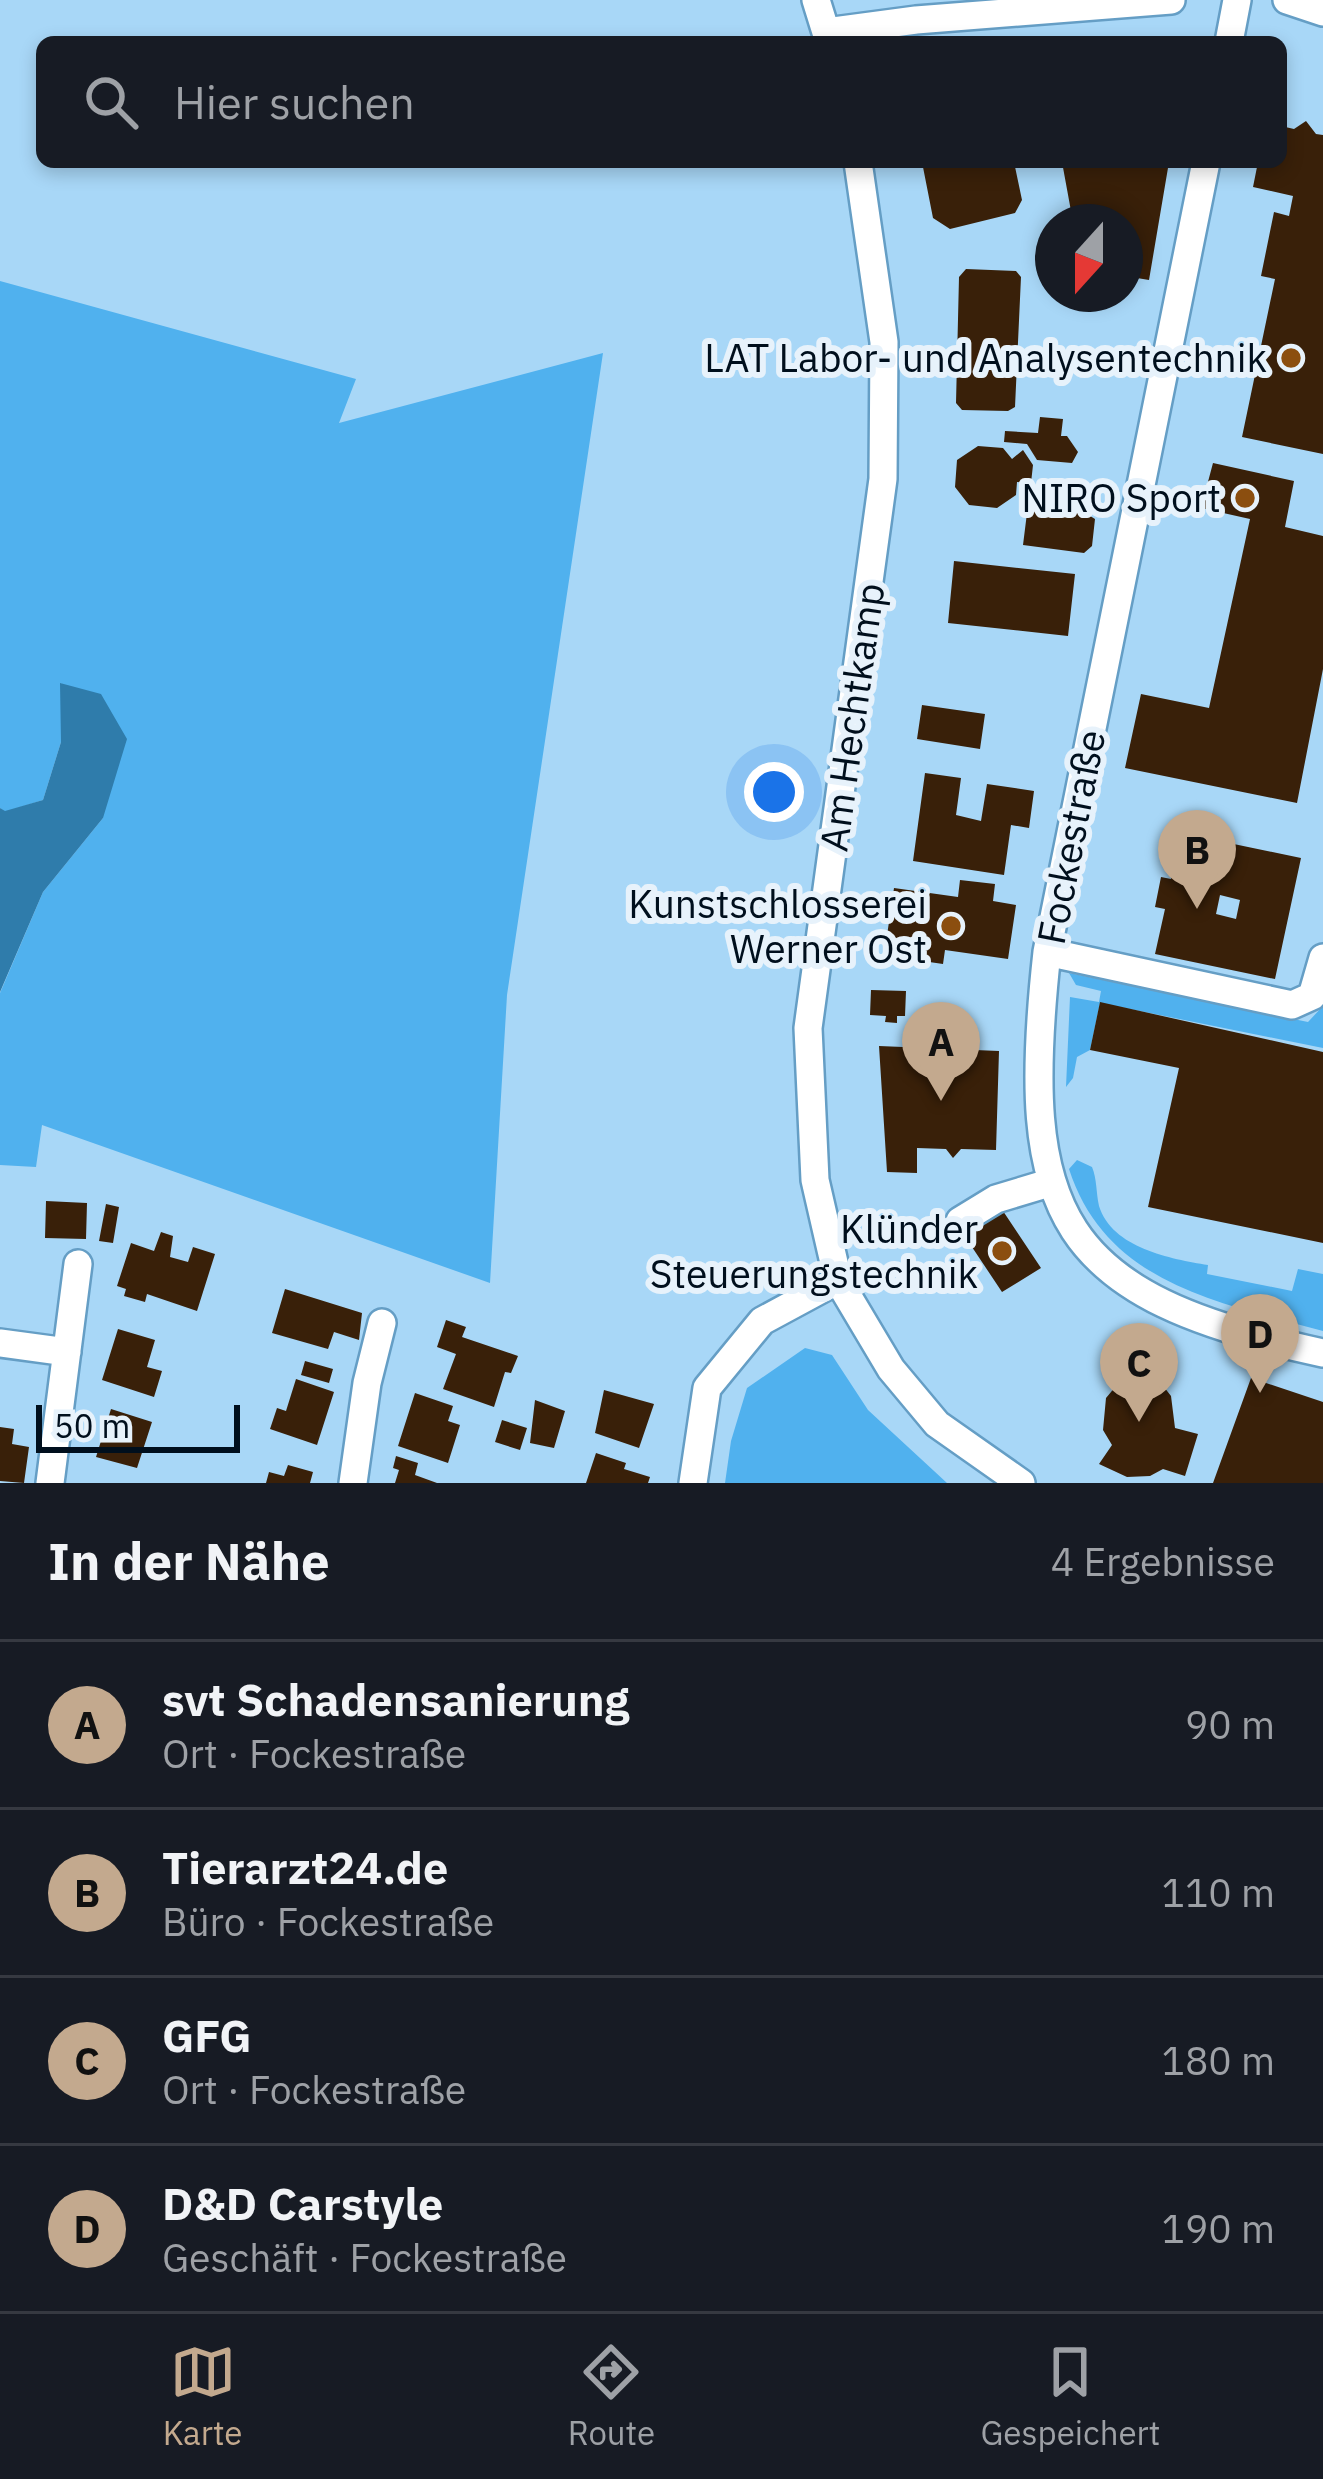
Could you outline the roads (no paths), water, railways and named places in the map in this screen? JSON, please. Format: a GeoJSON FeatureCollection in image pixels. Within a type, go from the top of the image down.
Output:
{"type":"FeatureCollection","features":[{"type":"Feature","properties":{"kind":"street"},"geometry":{"type":"LineString","coordinates":[[816,0],[827,36]]}},
{"type":"Feature","properties":{"kind":"street"},"geometry":{"type":"LineString","coordinates":[[832,36],[916,20],[1171,0]]}},
{"type":"Feature","properties":{"kind":"street"},"geometry":{"type":"LineString","coordinates":[[1230,36],[1238,0]]}},
{"type":"Feature","properties":{"kind":"street"},"geometry":{"type":"LineString","coordinates":[[1287,0],[1323,13]]}},
{"type":"Feature","properties":{"kind":"street","name":"Am Hechtkamp"},"geometry":{"type":"LineString","coordinates":[[860,168],[884,342],[883,478],[808,1028],[815,1180],[838,1280],[857,1317],[913,1398],[971,1451],[1021,1483]]}},
{"type":"Feature","properties":{"kind":"street","name":"Fockestraße"},"geometry":{"type":"LineString","coordinates":[[1205,168],[1047,952],[1039,1070],[1049,1183],[1079,1240],[1131,1286],[1231,1332],[1323,1353]]}},
{"type":"Feature","properties":{"kind":"street"},"geometry":{"type":"LineString","coordinates":[[1047,952],[1292,1005],[1312,996],[1323,958]]}},
{"type":"Feature","properties":{"kind":"street"},"geometry":{"type":"LineString","coordinates":[[960,1221],[996,1199],[1049,1183]]}},
{"type":"Feature","properties":{"kind":"street"},"geometry":{"type":"LineString","coordinates":[[50,1483],[78,1264]]}},
{"type":"Feature","properties":{"kind":"street"},"geometry":{"type":"LineString","coordinates":[[693,1483],[706,1388],[762,1321],[838,1280]]}},
{"type":"Feature","properties":{"kind":"street"},"geometry":{"type":"LineString","coordinates":[[353,1483],[382,1322]]}},
{"type":"Feature","properties":{"kind":"street"},"geometry":{"type":"LineString","coordinates":[[0,1343],[67,1352]]}},
{"type":"Feature","properties":{"kind":"place","name":"LAT Labor- und Analysentechnik"},"geometry":{"type":"Point","coordinates":[1291,358]}},
{"type":"Feature","properties":{"kind":"place","name":"NIRO Sport"},"geometry":{"type":"Point","coordinates":[1245,498]}},
{"type":"Feature","properties":{"kind":"place","name":"Tierarzt24.de"},"geometry":{"type":"Point","coordinates":[1197,909]}},
{"type":"Feature","properties":{"kind":"place","name":"Kunstschlosserei Werner Ost"},"geometry":{"type":"Point","coordinates":[951,926]}},
{"type":"Feature","properties":{"kind":"place","name":"svt Schadensanierung"},"geometry":{"type":"Point","coordinates":[941,1101]}},
{"type":"Feature","properties":{"kind":"place","name":"Klünder Steuerungstechnik"},"geometry":{"type":"Point","coordinates":[1002,1251]}},
{"type":"Feature","properties":{"kind":"place","name":"D&D Carstyle"},"geometry":{"type":"Point","coordinates":[1260,1393]}},
{"type":"Feature","properties":{"kind":"place","name":"GFG"},"geometry":{"type":"Point","coordinates":[1139,1422]}}]}
